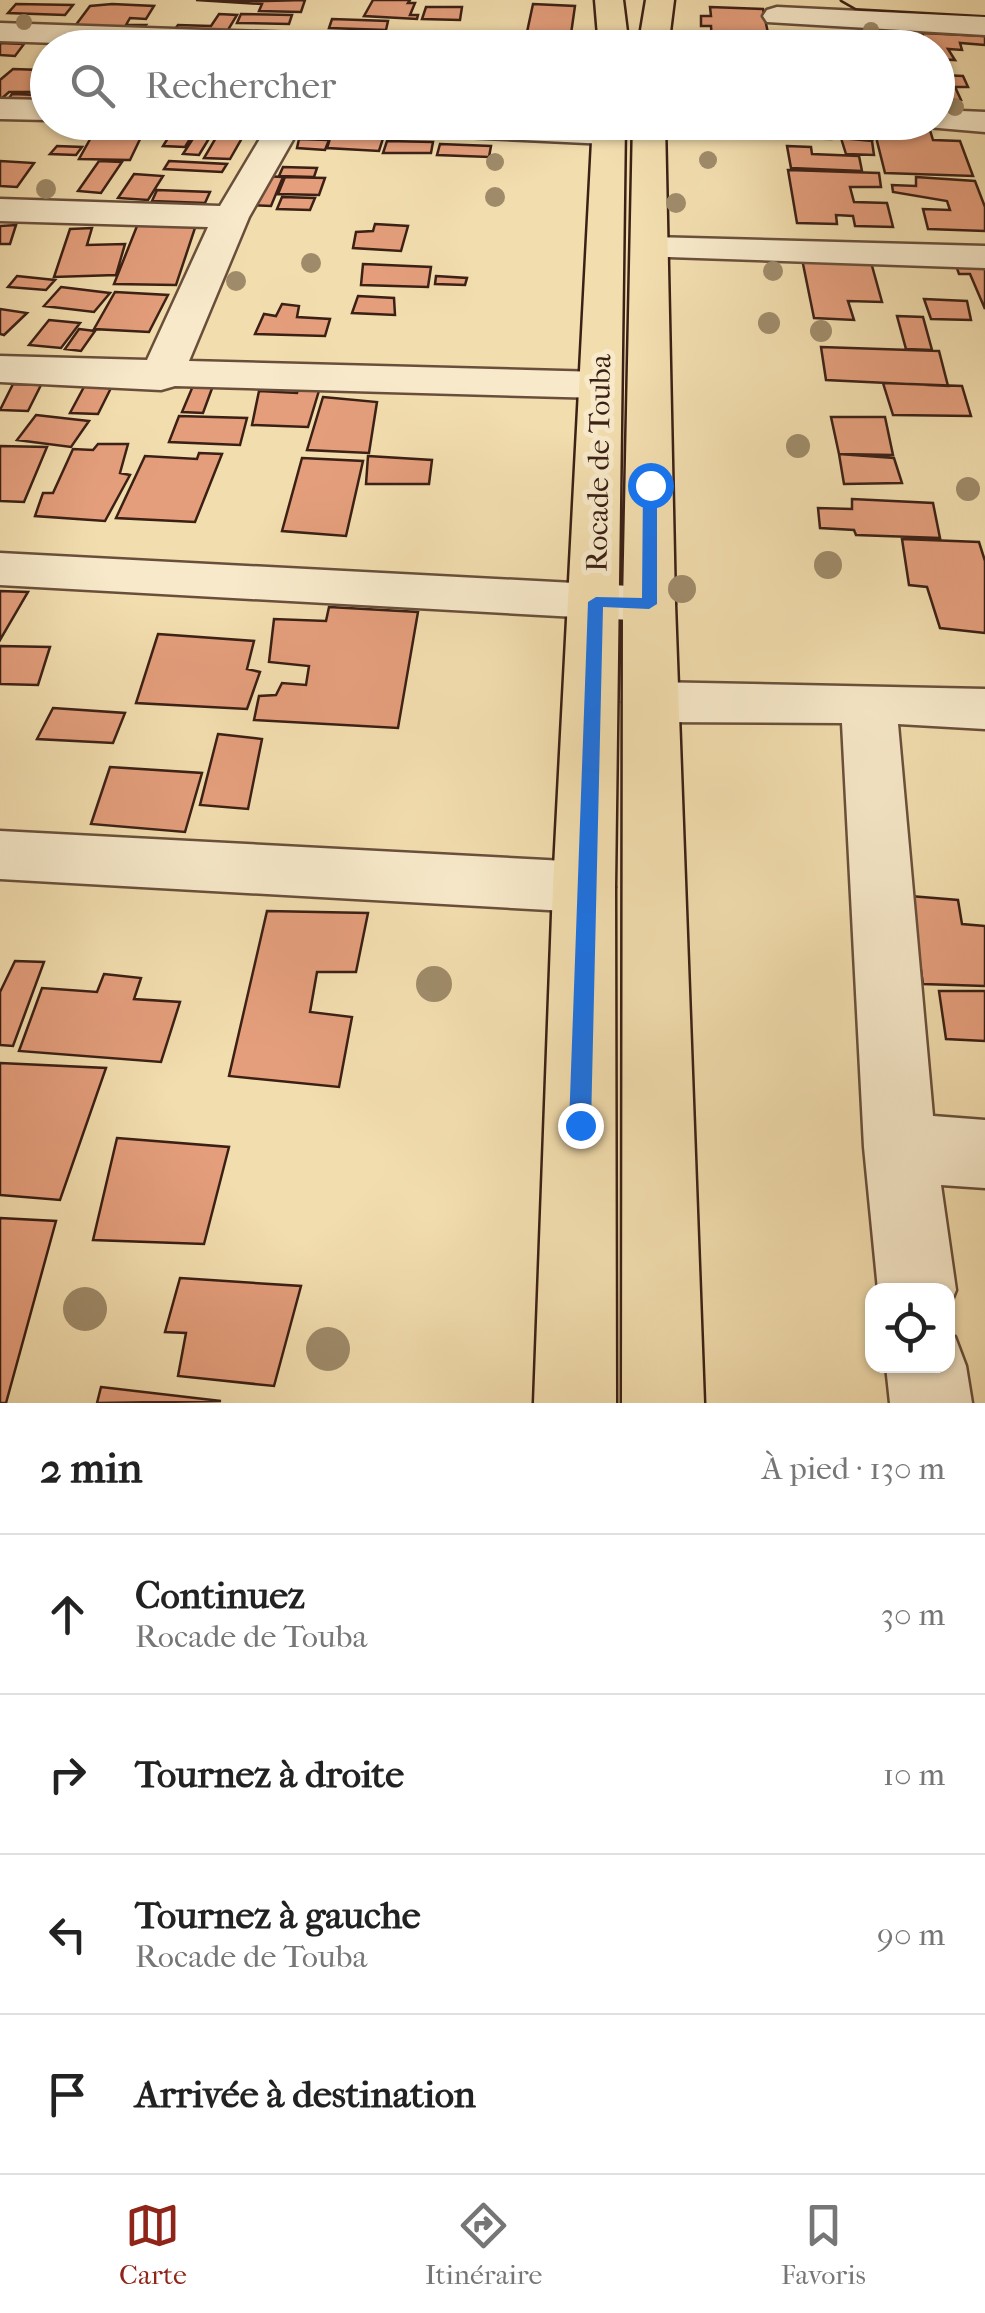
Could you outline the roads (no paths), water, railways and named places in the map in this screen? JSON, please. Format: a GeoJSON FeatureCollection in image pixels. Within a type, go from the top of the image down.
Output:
{"type":"FeatureCollection","features":[{"type":"Feature","properties":{"kind":"main road"},"geometry":{"type":"LineString","coordinates":[[609,0],[612,30]]}},
{"type":"Feature","properties":{"kind":"main road"},"geometry":{"type":"LineString","coordinates":[[656,30],[660,0]]}},
{"type":"Feature","properties":{"kind":"main road"},"geometry":{"type":"LineString","coordinates":[[856,0],[985,7]]}},
{"type":"Feature","properties":{"kind":"main road","name":"Rocade de Touba"},"geometry":{"type":"LineString","coordinates":[[620,140],[600,385],[622,603],[651,702],[663,1403]]}},
{"type":"Feature","properties":{"kind":"main road","name":"Rocade de Touba"},"geometry":{"type":"LineString","coordinates":[[575,1403],[584,887],[622,603],[652,248],[625,140]]}},
{"type":"Feature","properties":{"kind":"street"},"geometry":{"type":"LineString","coordinates":[[329,30],[336,14]]}},
{"type":"Feature","properties":{"kind":"street"},"geometry":{"type":"LineString","coordinates":[[777,16],[985,26]]}},
{"type":"Feature","properties":{"kind":"street"},"geometry":{"type":"LineString","coordinates":[[0,32],[30,32]]}},
{"type":"Feature","properties":{"kind":"street"},"geometry":{"type":"LineString","coordinates":[[0,109],[30,110]]}},
{"type":"Feature","properties":{"kind":"street"},"geometry":{"type":"LineString","coordinates":[[955,121],[985,122]]}},
{"type":"Feature","properties":{"kind":"street"},"geometry":{"type":"LineString","coordinates":[[161,376],[231,217],[276,140]]}},
{"type":"Feature","properties":{"kind":"street"},"geometry":{"type":"LineString","coordinates":[[0,210],[231,217]]}},
{"type":"Feature","properties":{"kind":"street"},"geometry":{"type":"LineString","coordinates":[[652,248],[985,257]]}},
{"type":"Feature","properties":{"kind":"street"},"geometry":{"type":"LineString","coordinates":[[0,369],[600,385]]}},
{"type":"Feature","properties":{"kind":"street"},"geometry":{"type":"LineString","coordinates":[[0,570],[622,603]]}},
{"type":"Feature","properties":{"kind":"street"},"geometry":{"type":"LineString","coordinates":[[651,702],[869,703],[985,709]]}},
{"type":"Feature","properties":{"kind":"street"},"geometry":{"type":"LineString","coordinates":[[869,703],[900,1147],[916,1283]]}},
{"type":"Feature","properties":{"kind":"street"},"geometry":{"type":"LineString","coordinates":[[0,855],[584,887]]}},
{"type":"Feature","properties":{"kind":"street"},"geometry":{"type":"LineString","coordinates":[[900,1147],[985,1154]]}},
{"type":"Feature","properties":{"kind":"street"},"geometry":{"type":"LineString","coordinates":[[927,1373],[930,1403]]}}]}
